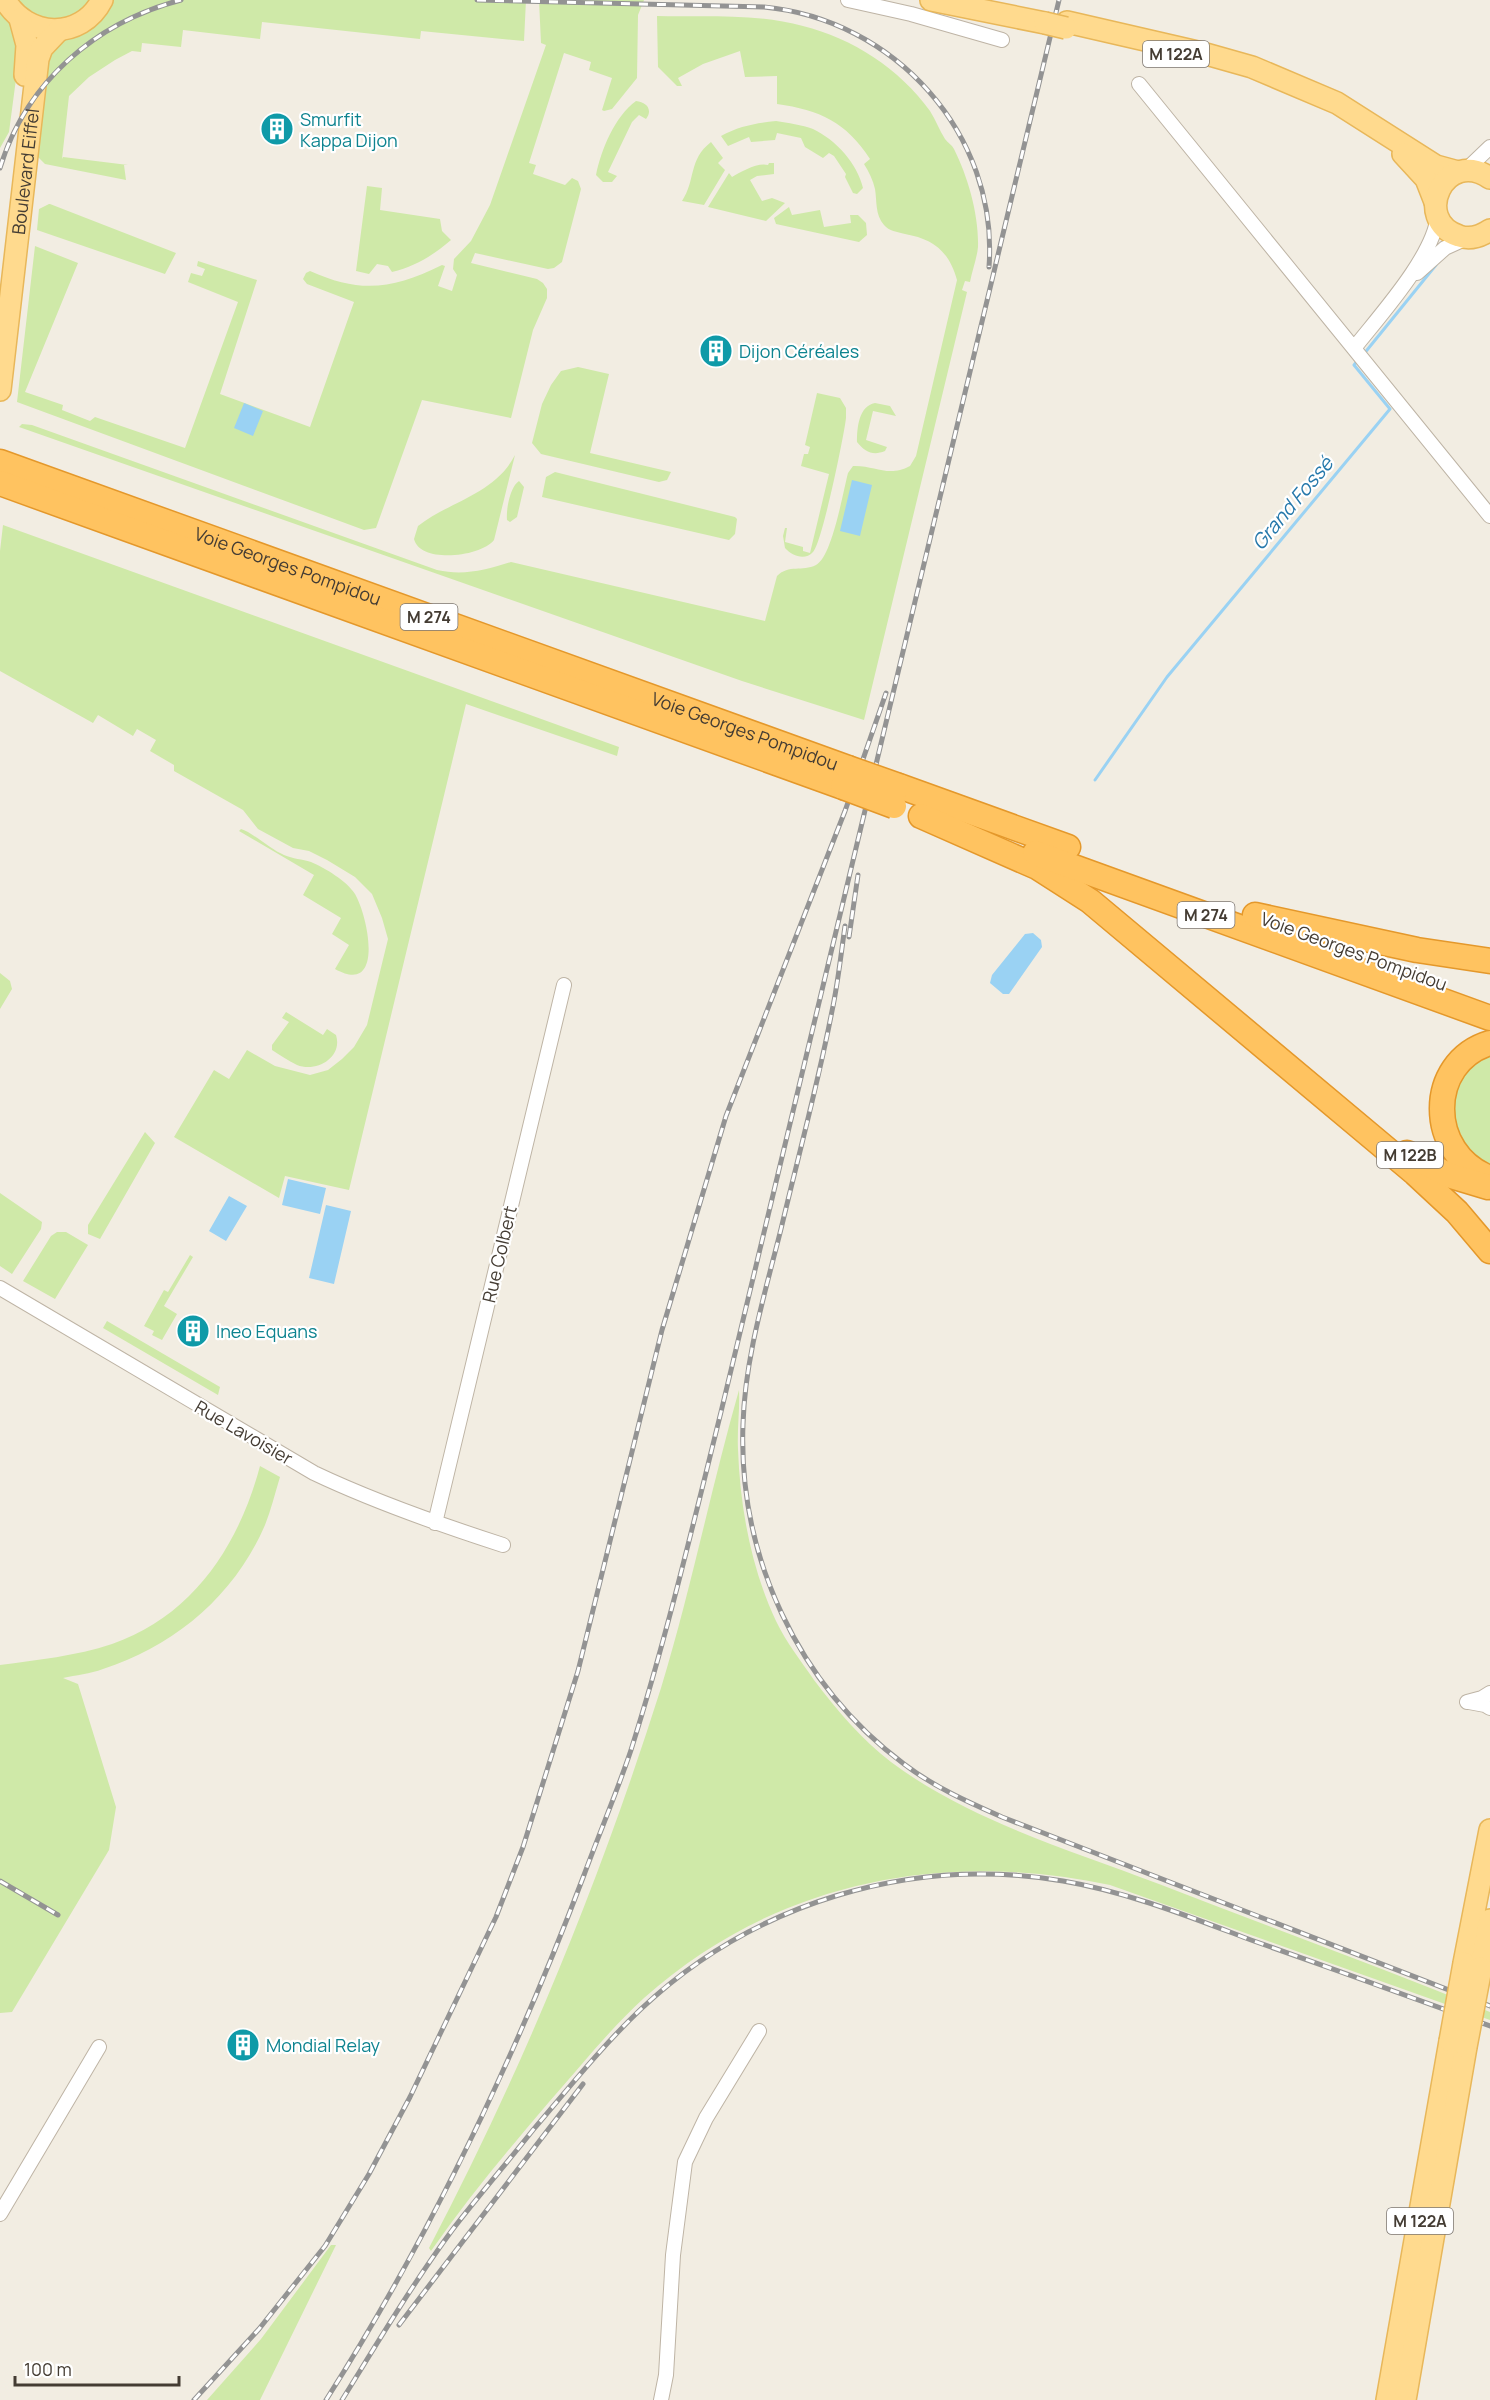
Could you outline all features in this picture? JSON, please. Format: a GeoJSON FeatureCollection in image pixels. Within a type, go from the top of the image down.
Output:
{"type":"FeatureCollection","features":[{"type":"Feature","properties":{"kind":"highway","name":"Voie Georges Pompidou"},"geometry":{"type":"LineString","coordinates":[[3,473],[896,796],[1255,915],[1490,1000]]}},
{"type":"Feature","properties":{"kind":"highway","name":"Voie Georges Pompidou"},"geometry":{"type":"LineString","coordinates":[[896,796],[921,816],[1005,842],[1490,1018]]}},
{"type":"Feature","properties":{"kind":"highway"},"geometry":{"type":"LineString","coordinates":[[921,816],[1037,867],[1090,901],[1445,1200],[1490,1251]]}},
{"type":"Feature","properties":{"kind":"highway"},"geometry":{"type":"LineString","coordinates":[[1255,915],[1417,950],[1490,961]]}},
{"type":"Feature","properties":{"kind":"highway"},"geometry":{"type":"LineString","coordinates":[[1490,1043],[1473,1052],[1457,1067],[1448,1083],[1442,1107],[1445,1133],[1455,1152],[1474,1171],[1490,1178]]}},
{"type":"Feature","properties":{"kind":"highway","name":"M 122B"},"geometry":{"type":"LineString","coordinates":[[1337,1108],[1424,1164],[1448,1175],[1490,1188]]}},
{"type":"Feature","properties":{"kind":"main road"},"geometry":{"type":"LineString","coordinates":[[5,0],[20,19],[39,28],[59,30],[74,27],[87,19],[102,0]]}},
{"type":"Feature","properties":{"kind":"main road","name":"M 122A"},"geometry":{"type":"LineString","coordinates":[[931,0],[1045,20]]}},
{"type":"Feature","properties":{"kind":"main road","name":"M 122A"},"geometry":{"type":"LineString","coordinates":[[968,0],[1283,82],[1362,118],[1436,166],[1462,171]]}},
{"type":"Feature","properties":{"kind":"main road","name":"Boulevard Eiffel"},"geometry":{"type":"LineString","coordinates":[[0,294],[27,63],[27,45],[20,19]]}},
{"type":"Feature","properties":{"kind":"main road","name":"Boulevard Eiffel"},"geometry":{"type":"LineString","coordinates":[[0,390],[37,65],[42,48],[59,30]]}},
{"type":"Feature","properties":{"kind":"main road","name":"M 122A"},"geometry":{"type":"LineString","coordinates":[[1283,82],[1336,111],[1400,152],[1426,179],[1437,209]]}},
{"type":"Feature","properties":{"kind":"main road"},"geometry":{"type":"LineString","coordinates":[[1482,236],[1451,232],[1444,227],[1437,209],[1440,187],[1451,176],[1462,171],[1478,172],[1490,178]]}},
{"type":"Feature","properties":{"kind":"main road","name":"M 122A"},"geometry":{"type":"LineString","coordinates":[[1387,2400],[1458,2044],[1472,1966],[1490,1830]]}},
{"type":"Feature","properties":{"kind":"main road","name":"M 122A"},"geometry":{"type":"LineString","coordinates":[[1472,1966],[1490,1920]]}},
{"type":"Feature","properties":{"kind":"main road","name":"M 122A"},"geometry":{"type":"LineString","coordinates":[[1406,2400],[1458,2044]]}},
{"type":"Feature","properties":{"kind":"street"},"geometry":{"type":"LineString","coordinates":[[848,0],[911,14],[1002,40]]}},
{"type":"Feature","properties":{"kind":"street"},"geometry":{"type":"LineString","coordinates":[[1139,84],[1490,516]]}},
{"type":"Feature","properties":{"kind":"street"},"geometry":{"type":"LineString","coordinates":[[1462,171],[1490,147]]}},
{"type":"Feature","properties":{"kind":"street"},"geometry":{"type":"LineString","coordinates":[[1404,285],[1430,241],[1437,209]]}},
{"type":"Feature","properties":{"kind":"street"},"geometry":{"type":"LineString","coordinates":[[1354,347],[1404,285],[1439,252],[1482,236]]}},
{"type":"Feature","properties":{"kind":"street","name":"Rue Colbert"},"geometry":{"type":"LineString","coordinates":[[435,1523],[564,985]]}},
{"type":"Feature","properties":{"kind":"street","name":"Rue Lavoisier"},"geometry":{"type":"LineString","coordinates":[[0,1288],[314,1473],[361,1495],[435,1523],[503,1545]]}},
{"type":"Feature","properties":{"kind":"street"},"geometry":{"type":"LineString","coordinates":[[1490,1694],[1467,1702],[1490,1708]]}},
{"type":"Feature","properties":{"kind":"street"},"geometry":{"type":"LineString","coordinates":[[661,2400],[666,2374],[673,2255],[685,2162],[706,2118],[759,2031]]}},
{"type":"Feature","properties":{"kind":"street"},"geometry":{"type":"LineString","coordinates":[[0,2214],[99,2047]]}},
{"type":"Feature","properties":{"kind":"green space"},"geometry":{"type":"Polygon","coordinates":[[[15,0],[91,0],[83,10],[71,18],[57,21],[29,15],[15,0]]]}},
{"type":"Feature","properties":{"kind":"green space"},"geometry":{"type":"Polygon","coordinates":[[[111,0],[526,0],[524,41],[421,31],[420,39],[262,22],[260,39],[183,30],[181,47],[142,43],[141,52],[132,51],[115,60],[89,77],[69,96],[62,159],[63,157],[128,165],[124,165],[126,180],[45,164],[34,153],[50,46],[111,0]]]}},
{"type":"Feature","properties":{"kind":"green space"},"geometry":{"type":"Polygon","coordinates":[[[539,0],[644,0],[638,15],[637,78],[612,109],[604,111],[602,110],[612,78],[589,70],[591,62],[564,53],[529,163],[536,165],[533,174],[565,185],[572,178],[578,181],[581,189],[562,262],[548,269],[475,253],[471,263],[537,279],[547,289],[547,298],[533,330],[511,418],[422,400],[376,528],[364,530],[17,402],[35,246],[78,263],[25,392],[63,405],[62,410],[90,421],[95,417],[185,448],[238,302],[188,282],[191,273],[202,276],[205,269],[197,266],[198,261],[257,280],[220,394],[310,427],[354,302],[307,284],[303,279],[306,273],[310,271],[361,286],[377,286],[408,279],[442,265],[445,266],[438,286],[452,291],[457,275],[453,269],[454,259],[471,241],[490,205],[546,45],[541,43],[539,0]]]}},
{"type":"Feature","properties":{"kind":"green space"},"geometry":{"type":"Polygon","coordinates":[[[0,9],[14,24],[21,41],[9,132],[0,148],[0,9]]]}},
{"type":"Feature","properties":{"kind":"green space"},"geometry":{"type":"Polygon","coordinates":[[[657,16],[730,16],[767,19],[821,31],[857,47],[890,69],[918,96],[930,111],[945,139],[954,149],[968,184],[977,222],[977,256],[970,282],[965,281],[962,290],[967,292],[864,720],[742,681],[19,427],[22,424],[32,425],[437,570],[474,571],[511,562],[765,621],[777,576],[786,570],[811,567],[822,560],[832,537],[848,473],[853,466],[895,471],[910,466],[916,456],[957,280],[949,261],[932,243],[891,230],[881,221],[874,186],[864,164],[870,159],[851,136],[831,120],[819,114],[777,104],[777,76],[745,77],[740,51],[703,64],[678,78],[682,86],[677,86],[658,67],[657,16]]]}},
{"type":"Feature","properties":{"kind":"green space"},"geometry":{"type":"Polygon","coordinates":[[[636,101],[648,107],[648,116],[646,119],[639,115],[632,122],[608,172],[617,176],[612,182],[603,182],[596,175],[605,145],[615,124],[628,107],[636,101]]]}},
{"type":"Feature","properties":{"kind":"green space"},"geometry":{"type":"Polygon","coordinates":[[[776,121],[813,129],[830,139],[851,161],[863,188],[857,194],[853,193],[845,177],[846,174],[834,156],[829,153],[823,158],[805,147],[801,138],[777,133],[775,140],[751,142],[749,137],[728,146],[721,136],[748,126],[776,121]]]}},
{"type":"Feature","properties":{"kind":"green space"},"geometry":{"type":"Polygon","coordinates":[[[711,142],[723,158],[718,163],[725,170],[704,205],[682,201],[695,163],[711,142]]]}},
{"type":"Feature","properties":{"kind":"green space"},"geometry":{"type":"Polygon","coordinates":[[[774,163],[774,174],[757,176],[750,180],[762,201],[772,198],[785,203],[766,221],[708,207],[729,173],[732,177],[749,168],[774,163]]]}},
{"type":"Feature","properties":{"kind":"green space"},"geometry":{"type":"Polygon","coordinates":[[[367,186],[382,188],[380,210],[440,219],[442,231],[451,240],[423,260],[401,270],[392,272],[388,266],[377,264],[369,274],[356,271],[367,186]]]}},
{"type":"Feature","properties":{"kind":"green space"},"geometry":{"type":"Polygon","coordinates":[[[49,204],[176,253],[165,274],[37,230],[39,209],[49,204]]]}},
{"type":"Feature","properties":{"kind":"green space"},"geometry":{"type":"Polygon","coordinates":[[[789,207],[792,215],[820,210],[824,227],[851,223],[850,215],[858,215],[866,223],[867,235],[859,242],[776,224],[774,218],[789,207]]]}},
{"type":"Feature","properties":{"kind":"green space"},"geometry":{"type":"Polygon","coordinates":[[[578,367],[609,374],[590,453],[671,472],[667,480],[659,482],[541,454],[532,443],[542,404],[551,385],[561,371],[578,367]]]}},
{"type":"Feature","properties":{"kind":"green space"},"geometry":{"type":"Polygon","coordinates":[[[817,393],[840,398],[846,408],[846,418],[822,530],[813,552],[802,557],[785,548],[783,536],[787,528],[785,542],[803,547],[803,551],[810,553],[829,474],[801,466],[804,454],[808,454],[810,447],[805,445],[817,393]]]}},
{"type":"Feature","properties":{"kind":"green space"},"geometry":{"type":"Polygon","coordinates":[[[875,403],[890,406],[896,416],[873,411],[866,440],[887,447],[885,451],[873,453],[866,451],[857,442],[858,424],[862,413],[865,408],[875,403]]]}},
{"type":"Feature","properties":{"kind":"green space"},"geometry":{"type":"Polygon","coordinates":[[[515,455],[494,540],[477,551],[465,554],[439,555],[419,547],[414,539],[418,526],[484,488],[496,479],[515,455]]]}},
{"type":"Feature","properties":{"kind":"green space"},"geometry":{"type":"Polygon","coordinates":[[[555,472],[735,517],[737,519],[735,534],[729,540],[542,497],[546,477],[555,472]]]}},
{"type":"Feature","properties":{"kind":"green space"},"geometry":{"type":"Polygon","coordinates":[[[519,481],[524,487],[517,517],[510,522],[507,520],[509,499],[513,488],[519,481]]]}},
{"type":"Feature","properties":{"kind":"green space"},"geometry":{"type":"Polygon","coordinates":[[[3,525],[619,747],[617,756],[466,704],[349,1190],[285,1176],[279,1198],[174,1137],[214,1070],[229,1079],[247,1050],[275,1066],[310,1075],[328,1070],[354,1047],[367,1025],[388,939],[372,894],[355,877],[309,851],[293,848],[258,829],[243,810],[174,771],[174,765],[150,751],[156,740],[137,729],[133,736],[98,715],[93,723],[0,671],[0,551],[3,525]]]}},
{"type":"Feature","properties":{"kind":"green space"},"geometry":{"type":"Polygon","coordinates":[[[241,829],[279,853],[311,862],[323,868],[351,889],[360,905],[368,935],[367,963],[361,972],[351,975],[335,969],[349,945],[332,934],[341,918],[303,895],[314,875],[239,831],[241,829]]]}},
{"type":"Feature","properties":{"kind":"green space"},"geometry":{"type":"Polygon","coordinates":[[[0,973],[10,981],[12,989],[0,1009],[0,973]]]}},
{"type":"Feature","properties":{"kind":"green space"},"geometry":{"type":"Polygon","coordinates":[[[286,1012],[323,1035],[327,1029],[336,1035],[336,1050],[327,1061],[313,1067],[305,1067],[297,1065],[272,1050],[272,1045],[289,1022],[282,1018],[286,1012]]]}},
{"type":"Feature","properties":{"kind":"green space"},"geometry":{"type":"Polygon","coordinates":[[[1490,1053],[1490,1170],[1475,1163],[1450,1122],[1459,1078],[1466,1069],[1490,1053]]]}},
{"type":"Feature","properties":{"kind":"green space"},"geometry":{"type":"Polygon","coordinates":[[[145,1132],[155,1143],[100,1239],[88,1234],[88,1225],[145,1132]]]}},
{"type":"Feature","properties":{"kind":"green space"},"geometry":{"type":"Polygon","coordinates":[[[0,1193],[42,1222],[41,1229],[12,1274],[0,1266],[0,1193]]]}},
{"type":"Feature","properties":{"kind":"green space"},"geometry":{"type":"Polygon","coordinates":[[[57,1232],[66,1232],[88,1245],[55,1299],[23,1281],[51,1236],[57,1232]]]}},
{"type":"Feature","properties":{"kind":"green space"},"geometry":{"type":"Polygon","coordinates":[[[190,1255],[193,1257],[164,1306],[177,1314],[162,1340],[152,1335],[154,1331],[144,1326],[164,1290],[168,1292],[190,1255]]]}},
{"type":"Feature","properties":{"kind":"green space"},"geometry":{"type":"Polygon","coordinates":[[[107,1321],[220,1387],[218,1395],[103,1328],[107,1321]]]}},
{"type":"Feature","properties":{"kind":"green space"},"geometry":{"type":"Polygon","coordinates":[[[739,1390],[738,1442],[741,1493],[748,1537],[767,1601],[784,1636],[814,1680],[850,1724],[880,1753],[921,1783],[953,1801],[1020,1832],[1449,1995],[1490,2012],[1490,2020],[1110,1885],[1047,1875],[984,1871],[923,1874],[862,1885],[804,1902],[748,1926],[694,1958],[644,1998],[607,2036],[518,2138],[431,2251],[429,2248],[528,2043],[586,1903],[612,1832],[672,1651],[739,1390]]]}},
{"type":"Feature","properties":{"kind":"green space"},"geometry":{"type":"Polygon","coordinates":[[[260,1466],[280,1477],[271,1507],[252,1550],[220,1595],[200,1615],[154,1647],[98,1671],[63,1678],[78,1684],[116,1807],[109,1850],[12,2012],[0,2013],[0,1665],[85,1652],[112,1644],[141,1632],[166,1615],[189,1596],[225,1550],[251,1495],[260,1466]]]}},
{"type":"Feature","properties":{"kind":"green space"},"geometry":{"type":"Polygon","coordinates":[[[331,2245],[336,2245],[260,2400],[207,2400],[261,2339],[331,2245]]]}},
{"type":"Feature","properties":{"kind":"water"},"geometry":{"type":"Polygon","coordinates":[[[244,403],[263,411],[253,436],[234,428],[244,403]]]}},
{"type":"Feature","properties":{"kind":"water"},"geometry":{"type":"Polygon","coordinates":[[[852,480],[872,485],[860,536],[840,531],[852,480]]]}},
{"type":"Feature","properties":{"kind":"water"},"geometry":{"type":"Polygon","coordinates":[[[1033,933],[1041,940],[1042,947],[1009,994],[1003,994],[990,983],[992,975],[1025,934],[1033,933]]]}},
{"type":"Feature","properties":{"kind":"water"},"geometry":{"type":"Polygon","coordinates":[[[288,1179],[326,1188],[320,1214],[282,1205],[288,1179]]]}},
{"type":"Feature","properties":{"kind":"water"},"geometry":{"type":"Polygon","coordinates":[[[229,1196],[247,1206],[226,1241],[209,1231],[229,1196]]]}},
{"type":"Feature","properties":{"kind":"water"},"geometry":{"type":"Polygon","coordinates":[[[326,1205],[351,1211],[334,1284],[309,1278],[326,1205]]]}},
{"type":"Feature","properties":{"kind":"waterway","name":"Grand Fossé"},"geometry":{"type":"LineString","coordinates":[[1363,355],[1436,265]]}},
{"type":"Feature","properties":{"kind":"waterway","name":"Grand Fossé"},"geometry":{"type":"LineString","coordinates":[[1095,780],[1167,677],[1390,409],[1354,365],[1358,360]]}},
{"type":"Feature","properties":{"kind":"railway"},"geometry":{"type":"LineString","coordinates":[[0,168],[12,137],[27,109],[46,83],[68,60],[93,40],[121,23],[181,0]]}},
{"type":"Feature","properties":{"kind":"railway"},"geometry":{"type":"LineString","coordinates":[[477,0],[764,7],[811,16],[855,34],[895,59],[929,92],[956,129],[976,172],[988,218],[989,267]]}},
{"type":"Feature","properties":{"kind":"railway"},"geometry":{"type":"LineString","coordinates":[[326,2400],[364,2338],[436,2210],[500,2078],[557,1943],[620,1781],[644,1708],[679,1582],[721,1412],[1059,0]]}},
{"type":"Feature","properties":{"kind":"railway"},"geometry":{"type":"LineString","coordinates":[[194,2400],[259,2329],[325,2246],[369,2174],[410,2097],[496,1917],[523,1847],[578,1671],[662,1330],[726,1116],[845,811],[886,693]]}},
{"type":"Feature","properties":{"kind":"railway"},"geometry":{"type":"LineString","coordinates":[[849,937],[858,875]]}},
{"type":"Feature","properties":{"kind":"railway"},"geometry":{"type":"LineString","coordinates":[[845,926],[836,990],[821,1066],[762,1301],[748,1375],[743,1424],[744,1473],[751,1522],[764,1569],[782,1614],[805,1657],[833,1696],[866,1732],[904,1764],[951,1794],[1002,1817],[1490,2006]]}},
{"type":"Feature","properties":{"kind":"railway"},"geometry":{"type":"LineString","coordinates":[[342,2400],[453,2229],[533,2130],[627,2023],[685,1972],[733,1941],[784,1915],[837,1895],[892,1882],[949,1875],[1006,1875],[1063,1881],[1135,1898],[1490,2026]]}},
{"type":"Feature","properties":{"kind":"railway"},"geometry":{"type":"LineString","coordinates":[[0,1881],[58,1915]]}},
{"type":"Feature","properties":{"kind":"railway"},"geometry":{"type":"LineString","coordinates":[[399,2325],[583,2084]]}},
{"type":"Feature","properties":{"kind":"place","name":"Smurfit Kappa Dijon"},"geometry":{"type":"Point","coordinates":[277,129]}},
{"type":"Feature","properties":{"kind":"place","name":"Dijon Céréales"},"geometry":{"type":"Point","coordinates":[716,351]}},
{"type":"Feature","properties":{"kind":"place","name":"Ineo Equans"},"geometry":{"type":"Point","coordinates":[193,1331]}},
{"type":"Feature","properties":{"kind":"place","name":"Mondial Relay"},"geometry":{"type":"Point","coordinates":[243,2045]}}]}
